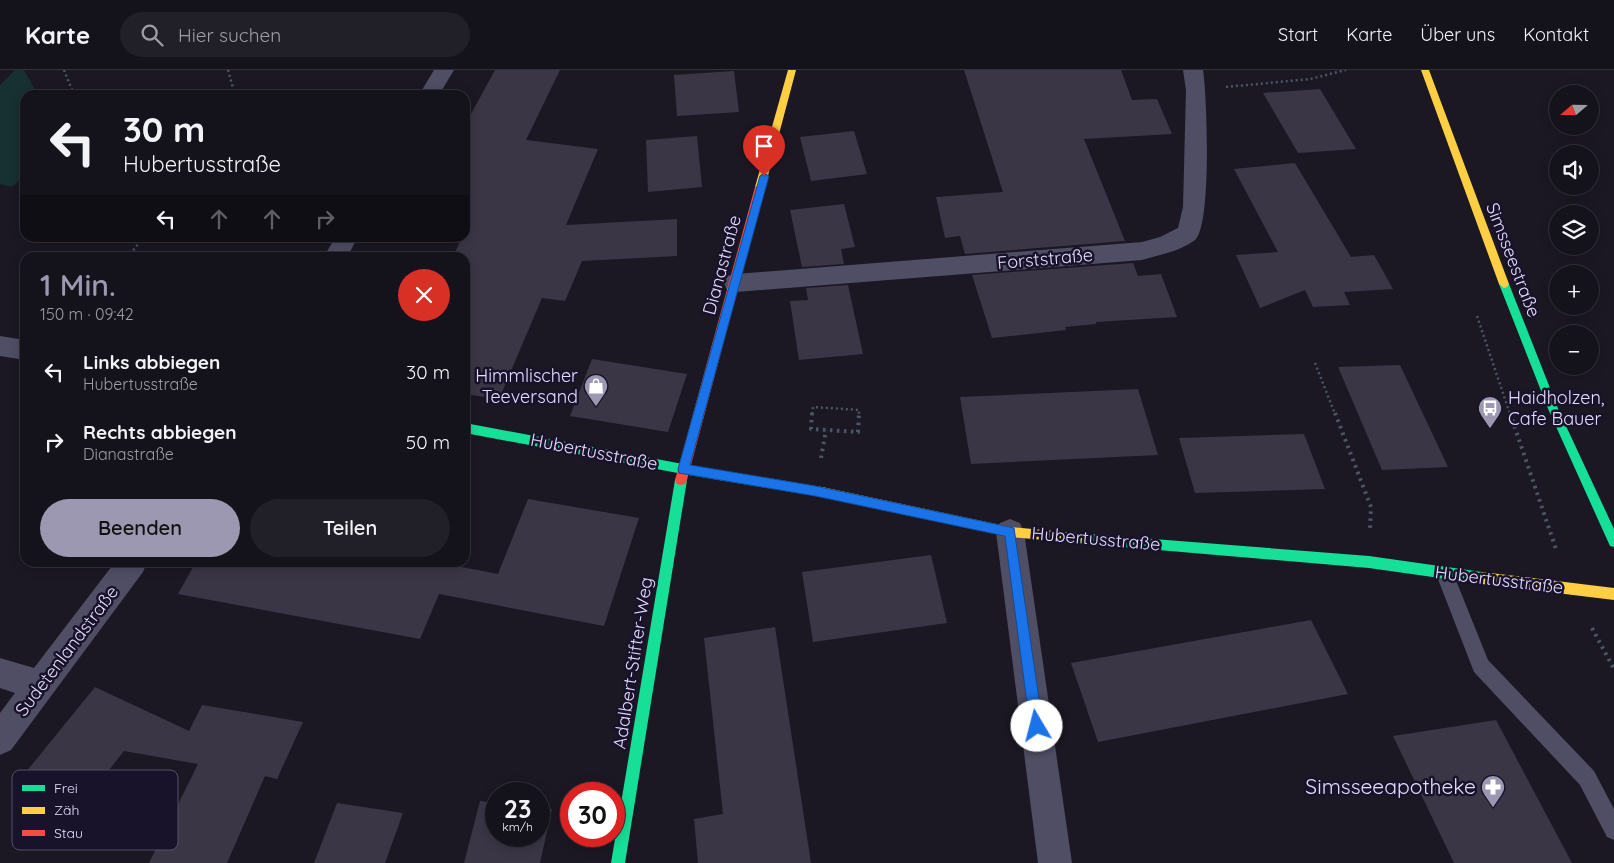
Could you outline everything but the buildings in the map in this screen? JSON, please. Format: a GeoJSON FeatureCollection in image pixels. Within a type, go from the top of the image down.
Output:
{"type":"FeatureCollection","features":[{"type":"Feature","properties":{"kind":"street"},"geometry":{"type":"LineString","coordinates":[[432,90],[444,70]]}},
{"type":"Feature","properties":{"kind":"street","name":"Dianastraße"},"geometry":{"type":"LineString","coordinates":[[683,469],[736,283],[792,70]]}},
{"type":"Feature","properties":{"kind":"street","name":"Simsseestraße"},"geometry":{"type":"LineString","coordinates":[[1425,70],[1450,146],[1537,371],[1565,438],[1614,542]]}},
{"type":"Feature","properties":{"kind":"street","name":"Forststraße"},"geometry":{"type":"LineString","coordinates":[[736,283],[1142,251],[1167,244],[1188,233],[1194,207],[1195,80]]}},
{"type":"Feature","properties":{"kind":"street"},"geometry":{"type":"LineString","coordinates":[[0,346],[20,349]]}},
{"type":"Feature","properties":{"kind":"street","name":"Hubertusstraße"},"geometry":{"type":"LineString","coordinates":[[470,429],[683,469],[815,491],[1010,532],[1369,562],[1445,574],[1614,594]]}},
{"type":"Feature","properties":{"kind":"street","name":"Adalbert-Stifter-Weg"},"geometry":{"type":"LineString","coordinates":[[618,863],[683,469]]}},
{"type":"Feature","properties":{"kind":"street"},"geometry":{"type":"LineString","coordinates":[[1010,532],[1055,863]]}},
{"type":"Feature","properties":{"kind":"street","name":"Sudetenlandstraße"},"geometry":{"type":"LineString","coordinates":[[0,740],[129,567]]}},
{"type":"Feature","properties":{"kind":"street"},"geometry":{"type":"LineString","coordinates":[[0,673],[41,686]]}},
{"type":"Feature","properties":{"kind":"lane"},"geometry":{"type":"LineString","coordinates":[[1445,574],[1481,666],[1587,778],[1614,830]]}},
{"type":"Feature","properties":{"kind":"path"},"geometry":{"type":"LineString","coordinates":[[64,70],[72,90]]}},
{"type":"Feature","properties":{"kind":"path"},"geometry":{"type":"LineString","coordinates":[[228,70],[234,90]]}},
{"type":"Feature","properties":{"kind":"path"},"geometry":{"type":"LineString","coordinates":[[1195,80],[1310,79],[1346,70]]}},
{"type":"Feature","properties":{"kind":"path"},"geometry":{"type":"LineString","coordinates":[[132,252],[140,242]]}},
{"type":"Feature","properties":{"kind":"path"},"geometry":{"type":"LineString","coordinates":[[1315,363],[1371,507],[1369,562]]}},
{"type":"Feature","properties":{"kind":"path"},"geometry":{"type":"LineString","coordinates":[[813,407],[859,410],[858,432],[811,429],[813,407]]}},
{"type":"Feature","properties":{"kind":"green space"},"geometry":{"type":"Polygon","coordinates":[[[15,70],[24,70],[35,90],[20,90],[20,179],[12,187],[0,184],[0,85],[15,70]]]}},
{"type":"Feature","properties":{"kind":"traffic: fast"},"geometry":{"type":"LineString","coordinates":[[1504,284],[1554,411],[1614,542]]}},
{"type":"Feature","properties":{"kind":"traffic: fast"},"geometry":{"type":"LineString","coordinates":[[470,429],[683,469],[822,492]]}},
{"type":"Feature","properties":{"kind":"traffic: fast"},"geometry":{"type":"LineString","coordinates":[[618,863],[681,480]]}},
{"type":"Feature","properties":{"kind":"traffic: fast"},"geometry":{"type":"LineString","coordinates":[[1077,538],[1369,562],[1482,578]]}},
{"type":"Feature","properties":{"kind":"traffic: slow"},"geometry":{"type":"LineString","coordinates":[[760,187],[792,70]]}},
{"type":"Feature","properties":{"kind":"traffic: slow"},"geometry":{"type":"LineString","coordinates":[[1425,70],[1504,284]]}},
{"type":"Feature","properties":{"kind":"traffic: slow"},"geometry":{"type":"LineString","coordinates":[[822,492],[1010,532],[1077,538]]}},
{"type":"Feature","properties":{"kind":"traffic: slow"},"geometry":{"type":"LineString","coordinates":[[1482,578],[1614,594]]}},
{"type":"Feature","properties":{"kind":"traffic: jam"},"geometry":{"type":"LineString","coordinates":[[681,480],[760,187]]}},
{"type":"Feature","properties":{"kind":"place","name":"Himmlischer Teeversand"},"geometry":{"type":"Point","coordinates":[596,407]}},
{"type":"Feature","properties":{"kind":"place","name":"Haidholzen, Cafe Bauer"},"geometry":{"type":"Point","coordinates":[1490,429]}},
{"type":"Feature","properties":{"kind":"place","name":"Simsseeapotheke"},"geometry":{"type":"Point","coordinates":[1493,808]}},
{"type":"Feature","properties":{"kind":"route"},"geometry":{"type":"LineString","coordinates":[[764,176],[736,283],[683,469],[815,491],[1010,532],[1037,726]]}}]}
